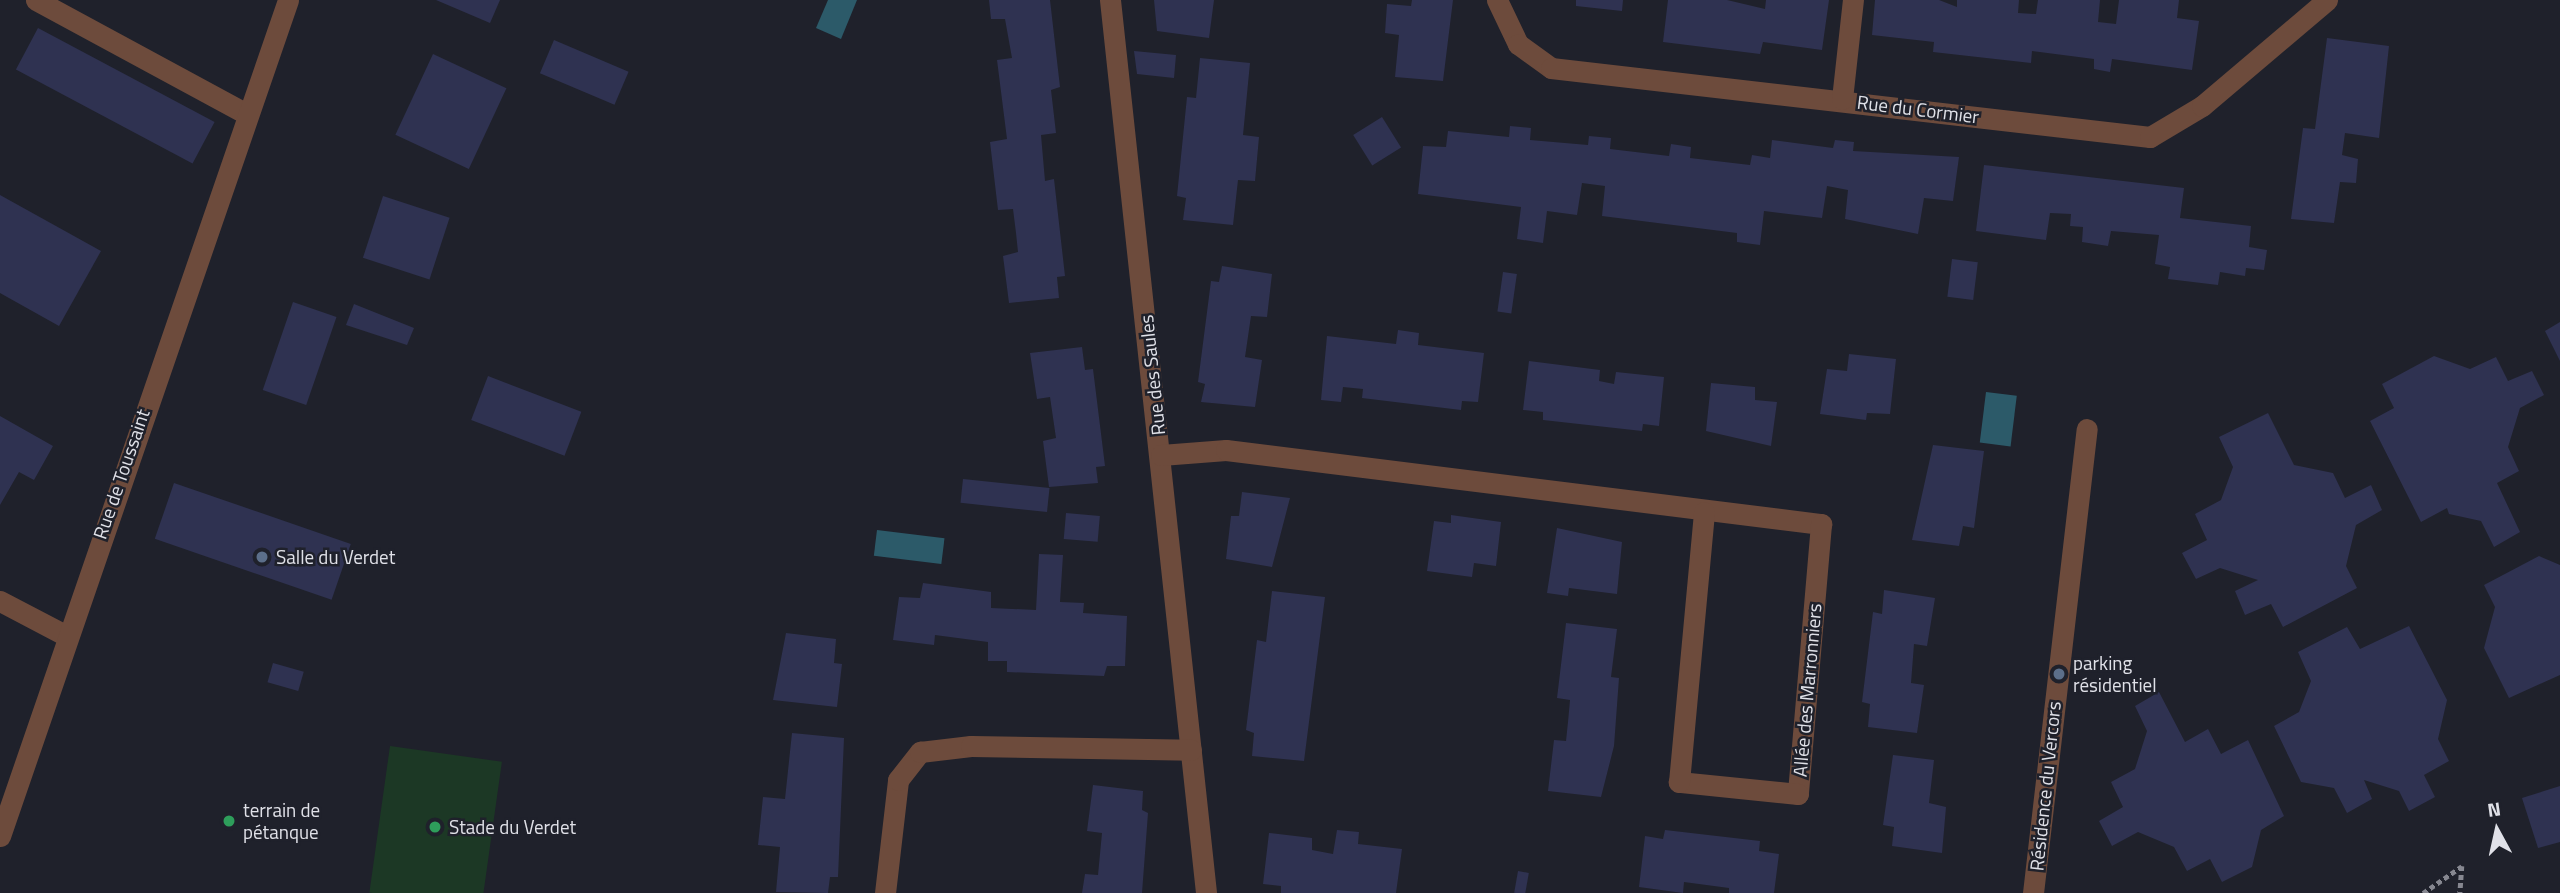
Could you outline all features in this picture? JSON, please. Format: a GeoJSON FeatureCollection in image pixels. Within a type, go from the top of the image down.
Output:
{"type":"FeatureCollection","features":[{"type":"Feature","properties":{"kind":"street"},"geometry":{"type":"LineString","coordinates":[[36,0],[247,114]]}},
{"type":"Feature","properties":{"kind":"street","name":"Rue de Toussaint"},"geometry":{"type":"LineString","coordinates":[[0,836],[65,635],[288,0]]}},
{"type":"Feature","properties":{"kind":"street","name":"Rue des Saules"},"geometry":{"type":"LineString","coordinates":[[1110,0],[1206,893]]}},
{"type":"Feature","properties":{"kind":"street","name":"Rue du Cormier"},"geometry":{"type":"LineString","coordinates":[[1497,0],[1518,44],[1551,68],[1842,99],[2150,137],[2202,106],[2327,0]]}},
{"type":"Feature","properties":{"kind":"street"},"geometry":{"type":"LineString","coordinates":[[1842,99],[1853,0]]}},
{"type":"Feature","properties":{"kind":"street","name":"Résidence du Vercors"},"geometry":{"type":"LineString","coordinates":[[2033,893],[2087,429]]}},
{"type":"Feature","properties":{"kind":"street","name":"Allée des Marronniers"},"geometry":{"type":"LineString","coordinates":[[1161,455],[1226,450],[1704,512],[1821,524],[1798,794],[1679,782],[1704,512]]}},
{"type":"Feature","properties":{"kind":"street"},"geometry":{"type":"LineString","coordinates":[[0,601],[65,635]]}},
{"type":"Feature","properties":{"kind":"street"},"geometry":{"type":"LineString","coordinates":[[885,893],[898,780],[920,752],[971,746],[1191,750]]}},
{"type":"Feature","properties":{"kind":"path"},"geometry":{"type":"LineString","coordinates":[[2423,893],[2462,866],[2460,893]]}},
{"type":"Feature","properties":{"kind":"green space","name":"Stade du Verdet"},"geometry":{"type":"Polygon","coordinates":[[[390,746],[502,762],[483,893],[369,893],[390,746]]]}},
{"type":"Feature","properties":{"kind":"water"},"geometry":{"type":"Polygon","coordinates":[[[828,0],[857,0],[841,39],[816,28],[828,0]]]}},
{"type":"Feature","properties":{"kind":"water"},"geometry":{"type":"Polygon","coordinates":[[[1986,392],[2017,396],[2011,446],[1980,443],[1986,392]]]}},
{"type":"Feature","properties":{"kind":"water"},"geometry":{"type":"Polygon","coordinates":[[[877,530],[944,538],[941,564],[874,556],[877,530]]]}},
{"type":"Feature","properties":{"kind":"building"},"geometry":{"type":"Polygon","coordinates":[[[436,0],[500,0],[490,23],[436,0]]]}},
{"type":"Feature","properties":{"kind":"building"},"geometry":{"type":"Polygon","coordinates":[[[989,0],[1050,0],[1060,87],[1051,90],[1056,133],[1041,135],[1045,181],[1054,179],[1065,276],[1057,277],[1059,298],[1009,303],[1003,256],[1018,252],[1016,233],[1013,209],[998,210],[990,142],[1007,139],[997,60],[1012,58],[1005,19],[991,19],[989,0]]]}},
{"type":"Feature","properties":{"kind":"building"},"geometry":{"type":"Polygon","coordinates":[[[1154,0],[1214,0],[1209,38],[1157,31],[1154,0]]]}},
{"type":"Feature","properties":{"kind":"building"},"geometry":{"type":"Polygon","coordinates":[[[1412,0],[1453,0],[1443,81],[1395,77],[1399,35],[1385,33],[1387,4],[1411,6],[1412,0]]]}},
{"type":"Feature","properties":{"kind":"building"},"geometry":{"type":"Polygon","coordinates":[[[1576,0],[1623,0],[1622,11],[1576,6],[1576,0]]]}},
{"type":"Feature","properties":{"kind":"building"},"geometry":{"type":"Polygon","coordinates":[[[1668,0],[1727,0],[1765,9],[1766,0],[1829,0],[1822,50],[1763,42],[1760,54],[1663,42],[1668,0]]]}},
{"type":"Feature","properties":{"kind":"building"},"geometry":{"type":"Polygon","coordinates":[[[1875,0],[1939,0],[1957,7],[1957,0],[2019,0],[2018,13],[2036,14],[2038,0],[2100,0],[2098,22],[2116,24],[2119,0],[2179,0],[2177,18],[2199,21],[2192,70],[2112,59],[2110,72],[2094,69],[2094,59],[2032,51],[2031,63],[1933,52],[1934,42],[1872,35],[1875,0]]]}},
{"type":"Feature","properties":{"kind":"building"},"geometry":{"type":"Polygon","coordinates":[[[38,28],[215,122],[193,163],[16,69],[38,28]]]}},
{"type":"Feature","properties":{"kind":"building"},"geometry":{"type":"Polygon","coordinates":[[[2327,38],[2389,46],[2379,138],[2345,133],[2342,155],[2358,159],[2356,183],[2340,182],[2334,223],[2291,219],[2303,128],[2315,129],[2327,38]]]}},
{"type":"Feature","properties":{"kind":"building"},"geometry":{"type":"Polygon","coordinates":[[[554,40],[629,72],[614,105],[540,73],[554,40]]]}},
{"type":"Feature","properties":{"kind":"building"},"geometry":{"type":"Polygon","coordinates":[[[1134,51],[1176,55],[1174,78],[1137,74],[1134,51]]]}},
{"type":"Feature","properties":{"kind":"building"},"geometry":{"type":"Polygon","coordinates":[[[433,54],[506,88],[469,169],[395,135],[433,54]]]}},
{"type":"Feature","properties":{"kind":"building"},"geometry":{"type":"Polygon","coordinates":[[[1200,58],[1250,63],[1243,135],[1259,137],[1255,181],[1238,180],[1233,225],[1183,220],[1186,198],[1177,196],[1187,97],[1196,98],[1200,58]]]}},
{"type":"Feature","properties":{"kind":"building"},"geometry":{"type":"Polygon","coordinates":[[[1382,117],[1401,148],[1372,166],[1353,135],[1382,117]]]}},
{"type":"Feature","properties":{"kind":"building"},"geometry":{"type":"Polygon","coordinates":[[[1510,126],[1531,128],[1530,140],[1588,145],[1589,136],[1611,138],[1610,149],[1669,156],[1671,144],[1691,147],[1690,158],[1750,165],[1752,155],[1770,158],[1772,140],[1833,148],[1835,140],[1854,142],[1853,151],[1959,157],[1953,201],[1924,198],[1918,234],[1845,219],[1848,190],[1827,186],[1822,218],[1764,211],[1760,245],[1737,242],[1737,233],[1602,216],[1605,186],[1582,183],[1577,215],[1547,211],[1543,243],[1517,239],[1521,207],[1418,194],[1423,146],[1446,147],[1448,131],[1509,137],[1510,126]]]}},
{"type":"Feature","properties":{"kind":"building"},"geometry":{"type":"Polygon","coordinates":[[[1984,165],[2184,188],[2180,218],[2251,226],[2249,247],[2267,250],[2264,270],[2246,268],[2245,276],[2220,272],[2218,285],[2168,279],[2170,267],[2155,264],[2159,235],[2111,231],[2108,246],[2082,242],[2083,227],[2070,226],[2071,214],[2050,213],[2046,240],[1976,231],[1984,165]]]}},
{"type":"Feature","properties":{"kind":"building"},"geometry":{"type":"Polygon","coordinates":[[[0,195],[101,251],[59,326],[0,293],[0,195]]]}},
{"type":"Feature","properties":{"kind":"building"},"geometry":{"type":"Polygon","coordinates":[[[383,196],[450,218],[429,279],[363,258],[383,196]]]}},
{"type":"Feature","properties":{"kind":"building"},"geometry":{"type":"Polygon","coordinates":[[[1952,259],[1978,262],[1973,300],[1947,297],[1952,259]]]}},
{"type":"Feature","properties":{"kind":"building"},"geometry":{"type":"Polygon","coordinates":[[[1222,266],[1272,274],[1267,317],[1251,316],[1245,357],[1262,360],[1255,407],[1201,402],[1205,384],[1198,382],[1211,281],[1219,282],[1222,266]]]}},
{"type":"Feature","properties":{"kind":"building"},"geometry":{"type":"Polygon","coordinates":[[[1503,272],[1517,274],[1511,314],[1497,312],[1503,272]]]}},
{"type":"Feature","properties":{"kind":"building"},"geometry":{"type":"Polygon","coordinates":[[[293,302],[336,317],[306,405],[263,390],[293,302]]]}},
{"type":"Feature","properties":{"kind":"building"},"geometry":{"type":"Polygon","coordinates":[[[354,304],[414,328],[407,345],[346,325],[354,304]]]}},
{"type":"Feature","properties":{"kind":"building"},"geometry":{"type":"Polygon","coordinates":[[[2560,322],[2560,361],[2545,331],[2560,322]]]}},
{"type":"Feature","properties":{"kind":"building"},"geometry":{"type":"Polygon","coordinates":[[[1398,330],[1419,333],[1418,345],[1484,353],[1478,402],[1462,401],[1461,410],[1362,398],[1363,389],[1343,387],[1341,402],[1321,400],[1327,336],[1396,344],[1398,330]]]}},
{"type":"Feature","properties":{"kind":"building"},"geometry":{"type":"Polygon","coordinates":[[[1082,347],[1085,370],[1093,369],[1105,466],[1096,467],[1098,483],[1049,487],[1043,441],[1056,438],[1050,397],[1037,399],[1030,353],[1082,347]]]}},
{"type":"Feature","properties":{"kind":"building"},"geometry":{"type":"Polygon","coordinates":[[[1849,354],[1896,359],[1890,414],[1867,413],[1866,420],[1820,414],[1827,369],[1847,371],[1849,354]]]}},
{"type":"Feature","properties":{"kind":"building"},"geometry":{"type":"Polygon","coordinates":[[[2434,356],[2470,369],[2496,357],[2508,381],[2532,371],[2544,395],[2520,408],[2508,447],[2519,471],[2497,483],[2520,532],[2494,547],[2481,521],[2449,514],[2447,508],[2421,522],[2370,421],[2394,408],[2382,384],[2434,356]]]}},
{"type":"Feature","properties":{"kind":"building"},"geometry":{"type":"Polygon","coordinates":[[[1529,361],[1600,370],[1599,381],[1614,384],[1616,372],[1664,377],[1659,426],[1643,424],[1642,431],[1543,420],[1543,412],[1523,410],[1529,361]]]}},
{"type":"Feature","properties":{"kind":"building"},"geometry":{"type":"Polygon","coordinates":[[[488,376],[581,412],[565,456],[471,420],[488,376]]]}},
{"type":"Feature","properties":{"kind":"building"},"geometry":{"type":"Polygon","coordinates":[[[1711,383],[1755,387],[1755,400],[1777,402],[1771,446],[1706,431],[1711,383]]]}},
{"type":"Feature","properties":{"kind":"building"},"geometry":{"type":"Polygon","coordinates":[[[2268,413],[2294,465],[2333,473],[2345,498],[2371,485],[2382,510],[2356,525],[2346,566],[2357,588],[2283,627],[2271,604],[2245,615],[2235,591],[2258,580],[2220,568],[2196,579],[2182,553],[2207,540],[2195,514],[2221,500],[2233,467],[2219,437],[2268,413]]]}},
{"type":"Feature","properties":{"kind":"building"},"geometry":{"type":"Polygon","coordinates":[[[0,416],[53,446],[34,480],[19,472],[0,505],[0,416]]]}},
{"type":"Feature","properties":{"kind":"building"},"geometry":{"type":"Polygon","coordinates":[[[1933,445],[1984,451],[1974,528],[1963,526],[1959,546],[1912,540],[1933,445]]]}},
{"type":"Feature","properties":{"kind":"building"},"geometry":{"type":"Polygon","coordinates":[[[963,479],[1050,488],[1047,512],[960,503],[963,479]]]}},
{"type":"Feature","properties":{"kind":"building","name":"Salle du Verdet"},"geometry":{"type":"Polygon","coordinates":[[[174,483],[351,544],[332,600],[155,539],[174,483]]]}},
{"type":"Feature","properties":{"kind":"building"},"geometry":{"type":"Polygon","coordinates":[[[1242,492],[1290,498],[1272,567],[1226,559],[1231,516],[1239,516],[1242,492]]]}},
{"type":"Feature","properties":{"kind":"building"},"geometry":{"type":"Polygon","coordinates":[[[1066,513],[1100,516],[1098,542],[1064,539],[1066,513]]]}},
{"type":"Feature","properties":{"kind":"building"},"geometry":{"type":"Polygon","coordinates":[[[1451,515],[1501,522],[1496,566],[1474,563],[1472,577],[1427,571],[1434,521],[1451,523],[1451,515]]]}},
{"type":"Feature","properties":{"kind":"building"},"geometry":{"type":"Polygon","coordinates":[[[1557,528],[1622,542],[1617,594],[1569,588],[1568,596],[1547,593],[1557,528]]]}},
{"type":"Feature","properties":{"kind":"building"},"geometry":{"type":"Polygon","coordinates":[[[1039,554],[1063,555],[1060,602],[1084,603],[1083,613],[1127,616],[1125,666],[1107,666],[1104,676],[1007,672],[1007,661],[988,661],[988,642],[935,635],[934,645],[893,640],[899,597],[920,598],[923,583],[991,592],[991,608],[1036,610],[1039,554]]]}},
{"type":"Feature","properties":{"kind":"building"},"geometry":{"type":"Polygon","coordinates":[[[2539,556],[2560,565],[2560,675],[2509,698],[2484,648],[2495,607],[2484,585],[2539,556]]]}},
{"type":"Feature","properties":{"kind":"building"},"geometry":{"type":"Polygon","coordinates":[[[1884,590],[1935,598],[1927,646],[1914,644],[1911,683],[1924,685],[1917,733],[1868,727],[1870,704],[1862,702],[1873,612],[1882,614],[1884,590]]]}},
{"type":"Feature","properties":{"kind":"building"},"geometry":{"type":"Polygon","coordinates":[[[1272,591],[1325,597],[1304,761],[1252,756],[1254,733],[1246,730],[1257,640],[1266,642],[1272,591]]]}},
{"type":"Feature","properties":{"kind":"building"},"geometry":{"type":"Polygon","coordinates":[[[1566,623],[1617,629],[1611,677],[1619,678],[1614,746],[1601,797],[1548,791],[1554,740],[1566,741],[1570,700],[1557,698],[1566,623]]]}},
{"type":"Feature","properties":{"kind":"building"},"geometry":{"type":"Polygon","coordinates":[[[2409,626],[2447,700],[2438,739],[2449,761],[2424,775],[2435,797],[2409,811],[2399,791],[2364,780],[2372,799],[2347,813],[2334,788],[2301,782],[2274,726],[2299,712],[2311,681],[2298,652],[2347,627],[2360,649],[2409,626]]]}},
{"type":"Feature","properties":{"kind":"building"},"geometry":{"type":"Polygon","coordinates":[[[786,633],[836,639],[834,663],[842,664],[837,707],[773,700],[786,633]]]}},
{"type":"Feature","properties":{"kind":"building"},"geometry":{"type":"Polygon","coordinates":[[[273,663],[304,672],[298,691],[267,682],[273,663]]]}},
{"type":"Feature","properties":{"kind":"building"},"geometry":{"type":"Polygon","coordinates":[[[2159,692],[2185,742],[2208,729],[2221,754],[2248,740],[2284,816],[2261,830],[2252,867],[2222,882],[2210,859],[2187,871],[2174,847],[2138,832],[2112,846],[2099,821],[2123,807],[2111,782],[2135,769],[2147,731],[2135,706],[2159,692]]]}},
{"type":"Feature","properties":{"kind":"building"},"geometry":{"type":"Polygon","coordinates":[[[792,733],[844,738],[838,877],[830,877],[828,893],[776,892],[780,847],[758,845],[763,797],[785,799],[792,733]]]}},
{"type":"Feature","properties":{"kind":"building"},"geometry":{"type":"Polygon","coordinates":[[[1893,755],[1934,760],[1929,803],[1946,807],[1942,853],[1892,846],[1894,827],[1883,825],[1893,755]]]}},
{"type":"Feature","properties":{"kind":"building"},"geometry":{"type":"Polygon","coordinates":[[[1093,785],[1143,791],[1142,810],[1148,813],[1142,893],[1082,893],[1085,874],[1098,875],[1102,833],[1087,831],[1093,785]]]}},
{"type":"Feature","properties":{"kind":"building"},"geometry":{"type":"Polygon","coordinates":[[[2560,786],[2560,842],[2538,848],[2522,798],[2560,786]]]}},
{"type":"Feature","properties":{"kind":"building"},"geometry":{"type":"Polygon","coordinates":[[[1337,830],[1359,832],[1358,844],[1402,849],[1396,893],[1281,893],[1281,886],[1263,884],[1269,833],[1312,838],[1312,850],[1333,854],[1337,830]]]}},
{"type":"Feature","properties":{"kind":"building"},"geometry":{"type":"Polygon","coordinates":[[[1665,830],[1760,841],[1759,851],[1779,854],[1774,893],[1729,893],[1729,888],[1684,882],[1683,893],[1639,887],[1645,836],[1663,839],[1665,830]]]}},
{"type":"Feature","properties":{"kind":"building"},"geometry":{"type":"Polygon","coordinates":[[[1518,871],[1529,873],[1525,893],[1514,893],[1518,871]]]}},
{"type":"Feature","properties":{"kind":"place","name":"Salle du Verdet"},"geometry":{"type":"Point","coordinates":[262,557]}},
{"type":"Feature","properties":{"kind":"place","name":"parking résidentiel"},"geometry":{"type":"Point","coordinates":[2059,674]}},
{"type":"Feature","properties":{"kind":"place","name":"terrain de pétanque"},"geometry":{"type":"Point","coordinates":[229,821]}},
{"type":"Feature","properties":{"kind":"place","name":"Stade du Verdet"},"geometry":{"type":"Point","coordinates":[435,827]}}]}
